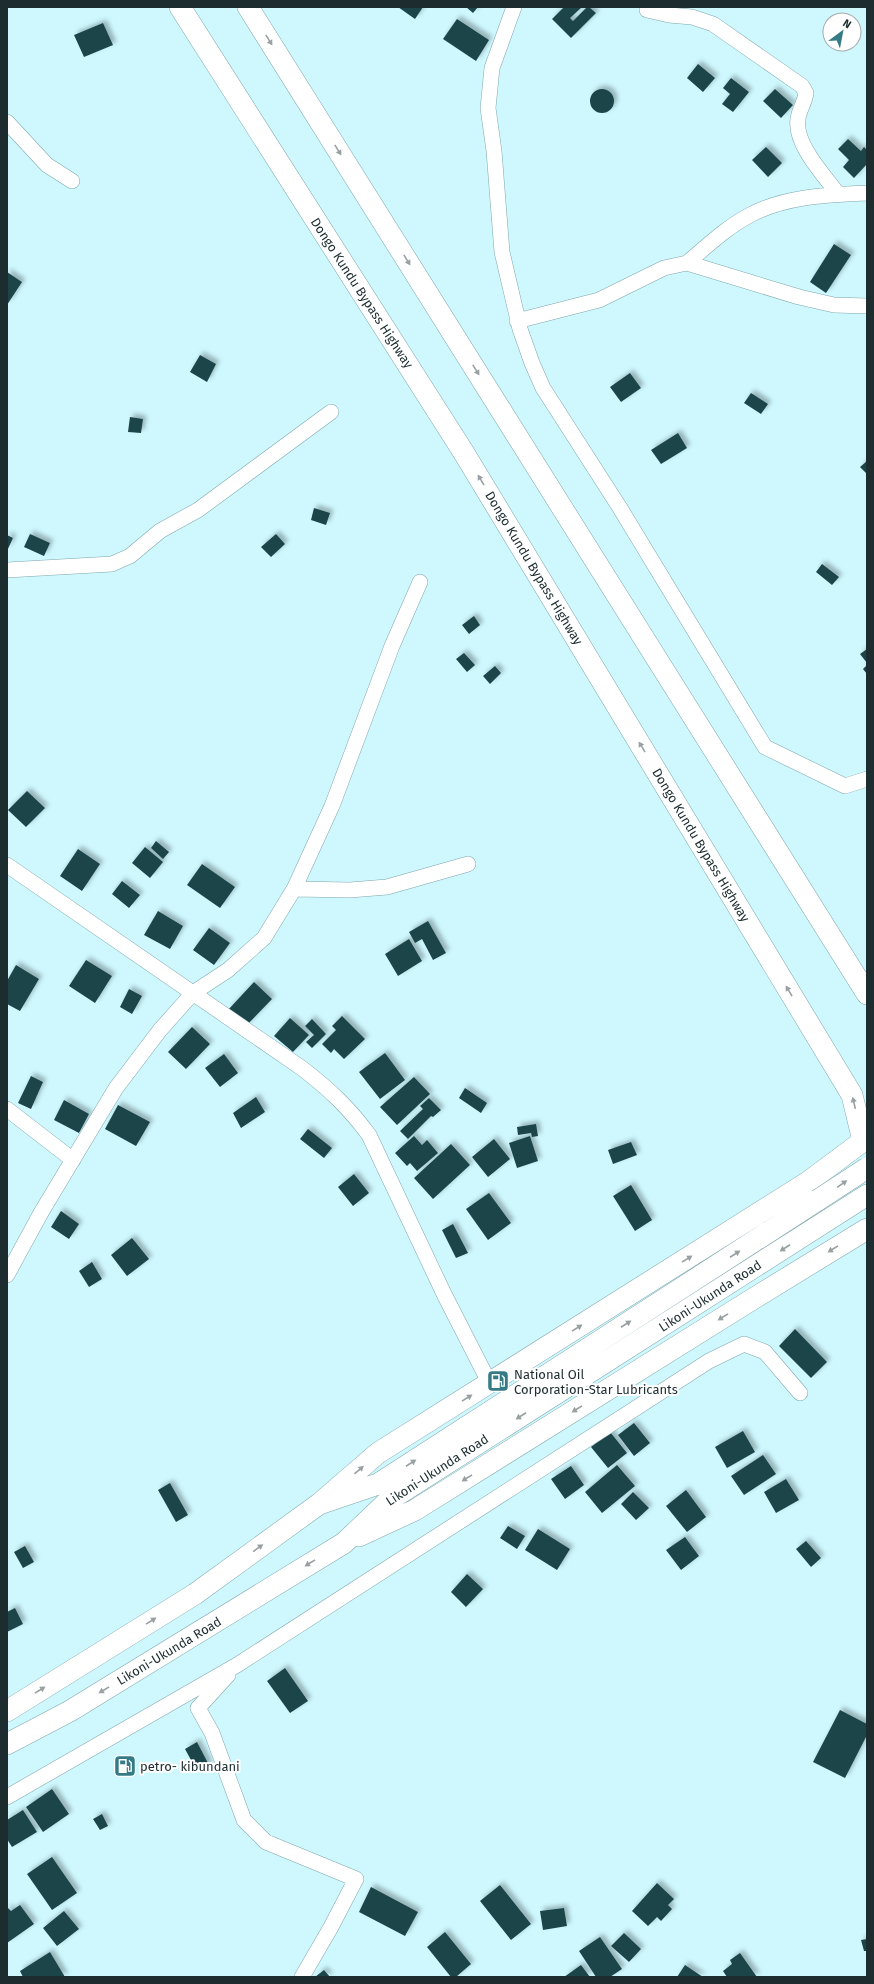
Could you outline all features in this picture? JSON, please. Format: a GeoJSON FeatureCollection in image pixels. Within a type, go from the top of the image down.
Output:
{"type":"FeatureCollection","features":[{"type":"Feature","properties":{"kind":"highway","name":"Dongo Kundu Bypass Highway"},"geometry":{"type":"LineString","coordinates":[[180,7],[464,453],[852,1094],[865,1132],[863,1153],[867,1168]]}},
{"type":"Feature","properties":{"kind":"highway"},"geometry":{"type":"LineString","coordinates":[[248,7],[867,994]]}},
{"type":"Feature","properties":{"kind":"highway"},"geometry":{"type":"LineString","coordinates":[[319,1504],[378,1453],[490,1384],[808,1182],[865,1132]]}},
{"type":"Feature","properties":{"kind":"highway","name":"Likoni-Ukunda Road"},"geometry":{"type":"LineString","coordinates":[[7,1744],[70,1711],[344,1543],[383,1492],[867,1168]]}},
{"type":"Feature","properties":{"kind":"highway","name":"Likoni-Ukunda Road"},"geometry":{"type":"LineString","coordinates":[[7,1710],[194,1594],[319,1504],[383,1492],[867,1195]]}},
{"type":"Feature","properties":{"kind":"highway"},"geometry":{"type":"LineString","coordinates":[[344,1543],[416,1510],[867,1229]]}},
{"type":"Feature","properties":{"kind":"street"},"geometry":{"type":"LineString","coordinates":[[514,7],[492,68],[488,108],[494,151],[502,252],[518,321],[532,363],[543,388],[620,508],[765,747],[845,786],[867,779]]}},
{"type":"Feature","properties":{"kind":"street"},"geometry":{"type":"LineString","coordinates":[[647,10],[669,15],[692,17],[713,24],[802,86],[806,93],[798,119],[800,136],[806,151],[838,194]]}},
{"type":"Feature","properties":{"kind":"street"},"geometry":{"type":"LineString","coordinates":[[7,122],[47,165],[72,181]]}},
{"type":"Feature","properties":{"kind":"street"},"geometry":{"type":"LineString","coordinates":[[518,321],[599,300],[664,268],[687,263],[728,229],[751,215],[785,201],[838,194],[867,193]]}},
{"type":"Feature","properties":{"kind":"street"},"geometry":{"type":"LineString","coordinates":[[687,263],[799,298],[834,304],[867,306]]}},
{"type":"Feature","properties":{"kind":"street"},"geometry":{"type":"LineString","coordinates":[[7,570],[112,564],[125,560],[160,531],[198,510],[331,412]]}},
{"type":"Feature","properties":{"kind":"street"},"geometry":{"type":"LineString","coordinates":[[7,1275],[116,1088],[160,1030],[193,993],[228,970],[264,938],[294,889],[332,806],[392,646],[420,582]]}},
{"type":"Feature","properties":{"kind":"street"},"geometry":{"type":"LineString","coordinates":[[294,889],[350,890],[387,886],[468,864]]}},
{"type":"Feature","properties":{"kind":"street"},"geometry":{"type":"LineString","coordinates":[[7,865],[304,1069],[330,1090],[353,1112],[369,1135],[444,1294],[490,1384]]}},
{"type":"Feature","properties":{"kind":"street"},"geometry":{"type":"LineString","coordinates":[[7,1109],[73,1160]]}},
{"type":"Feature","properties":{"kind":"street"},"geometry":{"type":"LineString","coordinates":[[7,1797],[237,1665],[709,1361],[744,1344],[765,1352],[800,1393]]}},
{"type":"Feature","properties":{"kind":"street"},"geometry":{"type":"LineString","coordinates":[[237,1665],[198,1708],[212,1733],[244,1820],[266,1842],[356,1879],[331,1927],[302,1977]]}},
{"type":"Feature","properties":{"kind":"building"},"geometry":{"type":"Polygon","coordinates":[[[398,7],[423,7],[415,19],[398,7]]]}},
{"type":"Feature","properties":{"kind":"building"},"geometry":{"type":"Polygon","coordinates":[[[466,7],[478,7],[473,13],[466,7]]]}},
{"type":"Feature","properties":{"kind":"building"},"geometry":{"type":"Polygon","coordinates":[[[564,7],[582,7],[570,18],[573,21],[587,7],[596,13],[571,38],[552,19],[564,7]]]}},
{"type":"Feature","properties":{"kind":"building"},"geometry":{"type":"Polygon","coordinates":[[[457,19],[489,40],[476,61],[443,39],[457,19]]]}},
{"type":"Feature","properties":{"kind":"building"},"geometry":{"type":"Polygon","coordinates":[[[103,23],[113,45],[84,57],[74,35],[103,23]]]}},
{"type":"Feature","properties":{"kind":"building"},"geometry":{"type":"Polygon","coordinates":[[[698,64],[715,78],[703,92],[687,78],[698,64]]]}},
{"type":"Feature","properties":{"kind":"building"},"geometry":{"type":"Polygon","coordinates":[[[731,78],[749,92],[733,112],[722,104],[730,94],[723,88],[731,78]]]}},
{"type":"Feature","properties":{"kind":"building"},"geometry":{"type":"Polygon","coordinates":[[[602,89],[607,90],[613,96],[613,106],[607,112],[602,113],[597,112],[591,106],[590,101],[591,96],[597,90],[602,89]]]}},
{"type":"Feature","properties":{"kind":"building"},"geometry":{"type":"Polygon","coordinates":[[[775,89],[793,105],[781,118],[763,101],[775,89]]]}},
{"type":"Feature","properties":{"kind":"building"},"geometry":{"type":"Polygon","coordinates":[[[848,139],[861,151],[864,147],[867,150],[867,164],[854,178],[843,167],[849,160],[838,149],[848,139]]]}},
{"type":"Feature","properties":{"kind":"building"},"geometry":{"type":"Polygon","coordinates":[[[766,147],[782,163],[768,177],[752,160],[766,147]]]}},
{"type":"Feature","properties":{"kind":"building"},"geometry":{"type":"Polygon","coordinates":[[[834,244],[851,255],[826,293],[810,282],[834,244]]]}},
{"type":"Feature","properties":{"kind":"building"},"geometry":{"type":"Polygon","coordinates":[[[7,272],[22,282],[7,305],[7,272]]]}},
{"type":"Feature","properties":{"kind":"building"},"geometry":{"type":"Polygon","coordinates":[[[200,355],[216,364],[207,382],[190,372],[200,355]]]}},
{"type":"Feature","properties":{"kind":"building"},"geometry":{"type":"Polygon","coordinates":[[[630,373],[641,388],[621,402],[610,387],[630,373]]]}},
{"type":"Feature","properties":{"kind":"building"},"geometry":{"type":"Polygon","coordinates":[[[751,393],[768,404],[761,414],[744,403],[751,393]]]}},
{"type":"Feature","properties":{"kind":"building"},"geometry":{"type":"Polygon","coordinates":[[[130,417],[143,419],[141,433],[128,432],[130,417]]]}},
{"type":"Feature","properties":{"kind":"building"},"geometry":{"type":"Polygon","coordinates":[[[678,433],[687,448],[661,464],[651,450],[678,433]]]}},
{"type":"Feature","properties":{"kind":"building"},"geometry":{"type":"Polygon","coordinates":[[[867,461],[867,472],[866,473],[860,467],[867,461]]]}},
{"type":"Feature","properties":{"kind":"building"},"geometry":{"type":"Polygon","coordinates":[[[314,508],[330,513],[326,525],[311,520],[314,508]]]}},
{"type":"Feature","properties":{"kind":"building"},"geometry":{"type":"Polygon","coordinates":[[[30,534],[50,543],[44,556],[24,547],[30,534]]]}},
{"type":"Feature","properties":{"kind":"building"},"geometry":{"type":"Polygon","coordinates":[[[276,534],[285,544],[271,557],[261,547],[276,534]]]}},
{"type":"Feature","properties":{"kind":"building"},"geometry":{"type":"Polygon","coordinates":[[[7,535],[13,538],[7,551],[7,535]]]}},
{"type":"Feature","properties":{"kind":"building"},"geometry":{"type":"Polygon","coordinates":[[[822,564],[839,577],[832,585],[816,572],[822,564]]]}},
{"type":"Feature","properties":{"kind":"building"},"geometry":{"type":"Polygon","coordinates":[[[474,616],[480,625],[469,634],[462,625],[474,616]]]}},
{"type":"Feature","properties":{"kind":"building"},"geometry":{"type":"Polygon","coordinates":[[[867,649],[867,663],[860,654],[867,649]]]}},
{"type":"Feature","properties":{"kind":"building"},"geometry":{"type":"Polygon","coordinates":[[[464,653],[475,665],[467,672],[456,659],[464,653]]]}},
{"type":"Feature","properties":{"kind":"building"},"geometry":{"type":"Polygon","coordinates":[[[867,665],[867,674],[863,669],[867,665]]]}},
{"type":"Feature","properties":{"kind":"building"},"geometry":{"type":"Polygon","coordinates":[[[495,666],[501,673],[490,684],[483,676],[495,666]]]}},
{"type":"Feature","properties":{"kind":"building"},"geometry":{"type":"Polygon","coordinates":[[[27,791],[45,808],[26,827],[8,810],[27,791]]]}},
{"type":"Feature","properties":{"kind":"building"},"geometry":{"type":"Polygon","coordinates":[[[156,841],[169,852],[163,859],[151,848],[156,841]]]}},
{"type":"Feature","properties":{"kind":"building"},"geometry":{"type":"Polygon","coordinates":[[[145,847],[163,862],[150,878],[132,863],[145,847]]]}},
{"type":"Feature","properties":{"kind":"building"},"geometry":{"type":"Polygon","coordinates":[[[78,849],[100,864],[82,891],[60,876],[78,849]]]}},
{"type":"Feature","properties":{"kind":"building"},"geometry":{"type":"Polygon","coordinates":[[[202,864],[235,887],[220,908],[187,885],[202,864]]]}},
{"type":"Feature","properties":{"kind":"building"},"geometry":{"type":"Polygon","coordinates":[[[122,881],[140,895],[129,908],[112,894],[122,881]]]}},
{"type":"Feature","properties":{"kind":"building"},"geometry":{"type":"Polygon","coordinates":[[[158,911],[183,926],[170,949],[144,935],[158,911]]]}},
{"type":"Feature","properties":{"kind":"building"},"geometry":{"type":"Polygon","coordinates":[[[428,921],[446,953],[433,960],[422,939],[415,943],[409,932],[428,921]]]}},
{"type":"Feature","properties":{"kind":"building"},"geometry":{"type":"Polygon","coordinates":[[[209,928],[230,943],[214,965],[193,950],[209,928]]]}},
{"type":"Feature","properties":{"kind":"building"},"geometry":{"type":"Polygon","coordinates":[[[409,939],[422,961],[398,976],[385,954],[409,939]]]}},
{"type":"Feature","properties":{"kind":"building"},"geometry":{"type":"Polygon","coordinates":[[[86,960],[112,976],[95,1003],[69,986],[86,960]]]}},
{"type":"Feature","properties":{"kind":"building"},"geometry":{"type":"Polygon","coordinates":[[[16,965],[39,979],[20,1011],[7,1004],[7,981],[16,965]]]}},
{"type":"Feature","properties":{"kind":"building"},"geometry":{"type":"Polygon","coordinates":[[[254,982],[272,999],[246,1026],[228,1010],[254,982]]]}},
{"type":"Feature","properties":{"kind":"building"},"geometry":{"type":"Polygon","coordinates":[[[129,989],[142,996],[132,1014],[120,1007],[129,989]]]}},
{"type":"Feature","properties":{"kind":"building"},"geometry":{"type":"Polygon","coordinates":[[[342,1016],[365,1039],[344,1059],[334,1049],[331,1053],[322,1044],[336,1030],[332,1026],[342,1016]]]}},
{"type":"Feature","properties":{"kind":"building"},"geometry":{"type":"Polygon","coordinates":[[[290,1018],[309,1035],[293,1052],[274,1036],[290,1018]]]}},
{"type":"Feature","properties":{"kind":"building"},"geometry":{"type":"Polygon","coordinates":[[[312,1019],[326,1034],[312,1048],[306,1042],[314,1035],[305,1026],[312,1019]]]}},
{"type":"Feature","properties":{"kind":"building"},"geometry":{"type":"Polygon","coordinates":[[[192,1027],[210,1044],[186,1069],[168,1052],[192,1027]]]}},
{"type":"Feature","properties":{"kind":"building"},"geometry":{"type":"Polygon","coordinates":[[[385,1053],[405,1080],[380,1099],[359,1072],[385,1053]]]}},
{"type":"Feature","properties":{"kind":"building"},"geometry":{"type":"Polygon","coordinates":[[[224,1054],[238,1073],[220,1087],[205,1068],[224,1054]]]}},
{"type":"Feature","properties":{"kind":"building"},"geometry":{"type":"Polygon","coordinates":[[[31,1076],[43,1082],[31,1109],[18,1103],[31,1076]]]}},
{"type":"Feature","properties":{"kind":"building"},"geometry":{"type":"Polygon","coordinates":[[[414,1077],[430,1094],[397,1125],[380,1107],[414,1077]]]}},
{"type":"Feature","properties":{"kind":"building"},"geometry":{"type":"Polygon","coordinates":[[[465,1088],[487,1103],[481,1113],[459,1098],[465,1088]]]}},
{"type":"Feature","properties":{"kind":"building"},"geometry":{"type":"Polygon","coordinates":[[[256,1097],[265,1112],[241,1128],[233,1113],[256,1097]]]}},
{"type":"Feature","properties":{"kind":"building"},"geometry":{"type":"Polygon","coordinates":[[[429,1098],[441,1110],[433,1117],[431,1116],[408,1139],[400,1131],[423,1109],[420,1106],[429,1098]]]}},
{"type":"Feature","properties":{"kind":"building"},"geometry":{"type":"Polygon","coordinates":[[[64,1100],[89,1114],[79,1133],[54,1120],[64,1100]]]}},
{"type":"Feature","properties":{"kind":"building"},"geometry":{"type":"Polygon","coordinates":[[[118,1105],[150,1122],[136,1146],[105,1129],[118,1105]]]}},
{"type":"Feature","properties":{"kind":"building"},"geometry":{"type":"Polygon","coordinates":[[[536,1124],[538,1136],[532,1137],[531,1133],[518,1135],[517,1127],[536,1124]]]}},
{"type":"Feature","properties":{"kind":"building"},"geometry":{"type":"Polygon","coordinates":[[[308,1129],[332,1148],[324,1158],[300,1139],[308,1129]]]}},
{"type":"Feature","properties":{"kind":"building"},"geometry":{"type":"Polygon","coordinates":[[[414,1136],[422,1145],[427,1140],[438,1153],[417,1171],[410,1163],[407,1166],[395,1153],[414,1136]]]}},
{"type":"Feature","properties":{"kind":"building"},"geometry":{"type":"Polygon","coordinates":[[[530,1136],[538,1161],[517,1168],[509,1143],[530,1136]]]}},
{"type":"Feature","properties":{"kind":"building"},"geometry":{"type":"Polygon","coordinates":[[[494,1139],[510,1159],[488,1177],[472,1157],[494,1139]]]}},
{"type":"Feature","properties":{"kind":"building"},"geometry":{"type":"Polygon","coordinates":[[[631,1142],[637,1155],[613,1164],[608,1150],[631,1142]]]}},
{"type":"Feature","properties":{"kind":"building"},"geometry":{"type":"Polygon","coordinates":[[[451,1144],[470,1165],[433,1199],[414,1178],[451,1144]]]}},
{"type":"Feature","properties":{"kind":"building"},"geometry":{"type":"Polygon","coordinates":[[[354,1174],[369,1193],[353,1206],[338,1187],[354,1174]]]}},
{"type":"Feature","properties":{"kind":"building"},"geometry":{"type":"Polygon","coordinates":[[[631,1185],[652,1220],[635,1231],[613,1196],[631,1185]]]}},
{"type":"Feature","properties":{"kind":"building"},"geometry":{"type":"Polygon","coordinates":[[[489,1193],[511,1223],[488,1240],[466,1209],[489,1193]]]}},
{"type":"Feature","properties":{"kind":"building"},"geometry":{"type":"Polygon","coordinates":[[[61,1211],[79,1224],[69,1239],[51,1227],[61,1211]]]}},
{"type":"Feature","properties":{"kind":"building"},"geometry":{"type":"Polygon","coordinates":[[[453,1224],[468,1253],[456,1258],[442,1230],[453,1224]]]}},
{"type":"Feature","properties":{"kind":"building"},"geometry":{"type":"Polygon","coordinates":[[[132,1238],[149,1259],[127,1276],[111,1255],[132,1238]]]}},
{"type":"Feature","properties":{"kind":"building"},"geometry":{"type":"Polygon","coordinates":[[[92,1262],[102,1279],[89,1287],[79,1271],[92,1262]]]}},
{"type":"Feature","properties":{"kind":"building"},"geometry":{"type":"Polygon","coordinates":[[[795,1329],[827,1362],[811,1378],[779,1346],[795,1329]]]}},
{"type":"Feature","properties":{"kind":"building"},"geometry":{"type":"Polygon","coordinates":[[[634,1423],[650,1443],[634,1456],[618,1435],[634,1423]]]}},
{"type":"Feature","properties":{"kind":"building"},"geometry":{"type":"Polygon","coordinates":[[[743,1431],[755,1452],[727,1468],[715,1447],[743,1431]]]}},
{"type":"Feature","properties":{"kind":"building"},"geometry":{"type":"Polygon","coordinates":[[[610,1432],[627,1453],[608,1468],[591,1447],[610,1432]]]}},
{"type":"Feature","properties":{"kind":"building"},"geometry":{"type":"Polygon","coordinates":[[[763,1455],[776,1474],[744,1495],[731,1476],[763,1455]]]}},
{"type":"Feature","properties":{"kind":"building"},"geometry":{"type":"Polygon","coordinates":[[[617,1465],[635,1486],[602,1513],[585,1492],[617,1465]]]}},
{"type":"Feature","properties":{"kind":"building"},"geometry":{"type":"Polygon","coordinates":[[[571,1466],[584,1485],[565,1499],[551,1479],[571,1466]]]}},
{"type":"Feature","properties":{"kind":"building"},"geometry":{"type":"Polygon","coordinates":[[[786,1479],[799,1500],[776,1513],[764,1492],[786,1479]]]}},
{"type":"Feature","properties":{"kind":"building"},"geometry":{"type":"Polygon","coordinates":[[[170,1483],[188,1515],[176,1522],[158,1490],[170,1483]]]}},
{"type":"Feature","properties":{"kind":"building"},"geometry":{"type":"Polygon","coordinates":[[[686,1490],[706,1517],[687,1532],[666,1506],[686,1490]]]}},
{"type":"Feature","properties":{"kind":"building"},"geometry":{"type":"Polygon","coordinates":[[[633,1492],[649,1508],[636,1520],[621,1504],[633,1492]]]}},
{"type":"Feature","properties":{"kind":"building"},"geometry":{"type":"Polygon","coordinates":[[[508,1526],[525,1536],[517,1549],[500,1538],[508,1526]]]}},
{"type":"Feature","properties":{"kind":"building"},"geometry":{"type":"Polygon","coordinates":[[[538,1529],[570,1549],[557,1570],[525,1550],[538,1529]]]}},
{"type":"Feature","properties":{"kind":"building"},"geometry":{"type":"Polygon","coordinates":[[[685,1537],[699,1556],[681,1570],[666,1550],[685,1537]]]}},
{"type":"Feature","properties":{"kind":"building"},"geometry":{"type":"Polygon","coordinates":[[[806,1541],[821,1558],[811,1567],[796,1549],[806,1541]]]}},
{"type":"Feature","properties":{"kind":"building"},"geometry":{"type":"Polygon","coordinates":[[[25,1546],[34,1562],[23,1568],[14,1552],[25,1546]]]}},
{"type":"Feature","properties":{"kind":"building"},"geometry":{"type":"Polygon","coordinates":[[[467,1574],[483,1589],[466,1607],[451,1592],[467,1574]]]}},
{"type":"Feature","properties":{"kind":"building"},"geometry":{"type":"Polygon","coordinates":[[[15,1608],[23,1624],[7,1632],[7,1612],[15,1608]]]}},
{"type":"Feature","properties":{"kind":"building"},"geometry":{"type":"Polygon","coordinates":[[[285,1668],[308,1701],[290,1713],[267,1681],[285,1668]]]}},
{"type":"Feature","properties":{"kind":"building"},"geometry":{"type":"Polygon","coordinates":[[[840,1710],[867,1724],[867,1735],[845,1778],[813,1762],[840,1710]]]}},
{"type":"Feature","properties":{"kind":"building"},"geometry":{"type":"Polygon","coordinates":[[[197,1742],[209,1765],[197,1771],[185,1749],[197,1742]]]}},
{"type":"Feature","properties":{"kind":"building"},"geometry":{"type":"Polygon","coordinates":[[[52,1789],[69,1814],[43,1832],[26,1807],[52,1789]]]}},
{"type":"Feature","properties":{"kind":"building"},"geometry":{"type":"Polygon","coordinates":[[[23,1810],[37,1832],[12,1847],[7,1839],[7,1820],[23,1810]]]}},
{"type":"Feature","properties":{"kind":"building"},"geometry":{"type":"Polygon","coordinates":[[[102,1814],[108,1826],[100,1830],[93,1819],[102,1814]]]}},
{"type":"Feature","properties":{"kind":"building"},"geometry":{"type":"Polygon","coordinates":[[[52,1857],[77,1893],[52,1910],[27,1874],[52,1857]]]}},
{"type":"Feature","properties":{"kind":"building"},"geometry":{"type":"Polygon","coordinates":[[[657,1883],[674,1899],[668,1905],[672,1909],[661,1921],[657,1917],[648,1926],[632,1911],[657,1883]]]}},
{"type":"Feature","properties":{"kind":"building"},"geometry":{"type":"Polygon","coordinates":[[[500,1885],[531,1924],[511,1940],[480,1901],[500,1885]]]}},
{"type":"Feature","properties":{"kind":"building"},"geometry":{"type":"Polygon","coordinates":[[[371,1887],[418,1912],[405,1936],[359,1912],[371,1887]]]}},
{"type":"Feature","properties":{"kind":"building"},"geometry":{"type":"Polygon","coordinates":[[[20,1905],[34,1924],[7,1943],[7,1907],[11,1911],[20,1905]]]}},
{"type":"Feature","properties":{"kind":"building"},"geometry":{"type":"Polygon","coordinates":[[[564,1908],[567,1926],[543,1930],[540,1911],[564,1908]]]}},
{"type":"Feature","properties":{"kind":"building"},"geometry":{"type":"Polygon","coordinates":[[[64,1911],[79,1929],[57,1946],[43,1928],[64,1911]]]}},
{"type":"Feature","properties":{"kind":"building"},"geometry":{"type":"Polygon","coordinates":[[[445,1932],[471,1964],[456,1977],[451,1977],[427,1947],[445,1932]]]}},
{"type":"Feature","properties":{"kind":"building"},"geometry":{"type":"Polygon","coordinates":[[[624,1933],[641,1949],[629,1962],[611,1946],[624,1933]]]}},
{"type":"Feature","properties":{"kind":"building"},"geometry":{"type":"Polygon","coordinates":[[[600,1937],[622,1969],[610,1977],[596,1977],[579,1951],[600,1937]]]}},
{"type":"Feature","properties":{"kind":"building"},"geometry":{"type":"Polygon","coordinates":[[[867,1939],[867,1951],[864,1951],[861,1940],[867,1939]]]}},
{"type":"Feature","properties":{"kind":"building"},"geometry":{"type":"Polygon","coordinates":[[[50,1952],[65,1977],[23,1977],[20,1971],[50,1952]]]}},
{"type":"Feature","properties":{"kind":"building"},"geometry":{"type":"Polygon","coordinates":[[[740,1953],[757,1977],[727,1977],[723,1971],[732,1964],[730,1960],[740,1953]]]}},
{"type":"Feature","properties":{"kind":"building"},"geometry":{"type":"Polygon","coordinates":[[[581,1965],[590,1977],[564,1977],[581,1965]]]}},
{"type":"Feature","properties":{"kind":"building"},"geometry":{"type":"Polygon","coordinates":[[[685,1965],[703,1977],[677,1977],[685,1965]]]}},
{"type":"Feature","properties":{"kind":"building"},"geometry":{"type":"Polygon","coordinates":[[[324,1970],[330,1977],[315,1977],[324,1970]]]}},
{"type":"Feature","properties":{"kind":"place","name":"National Oil Corporation-Star Lubricants"},"geometry":{"type":"Point","coordinates":[498,1381]}},
{"type":"Feature","properties":{"kind":"place","name":"petro- kibundani"},"geometry":{"type":"Point","coordinates":[125,1766]}}]}
